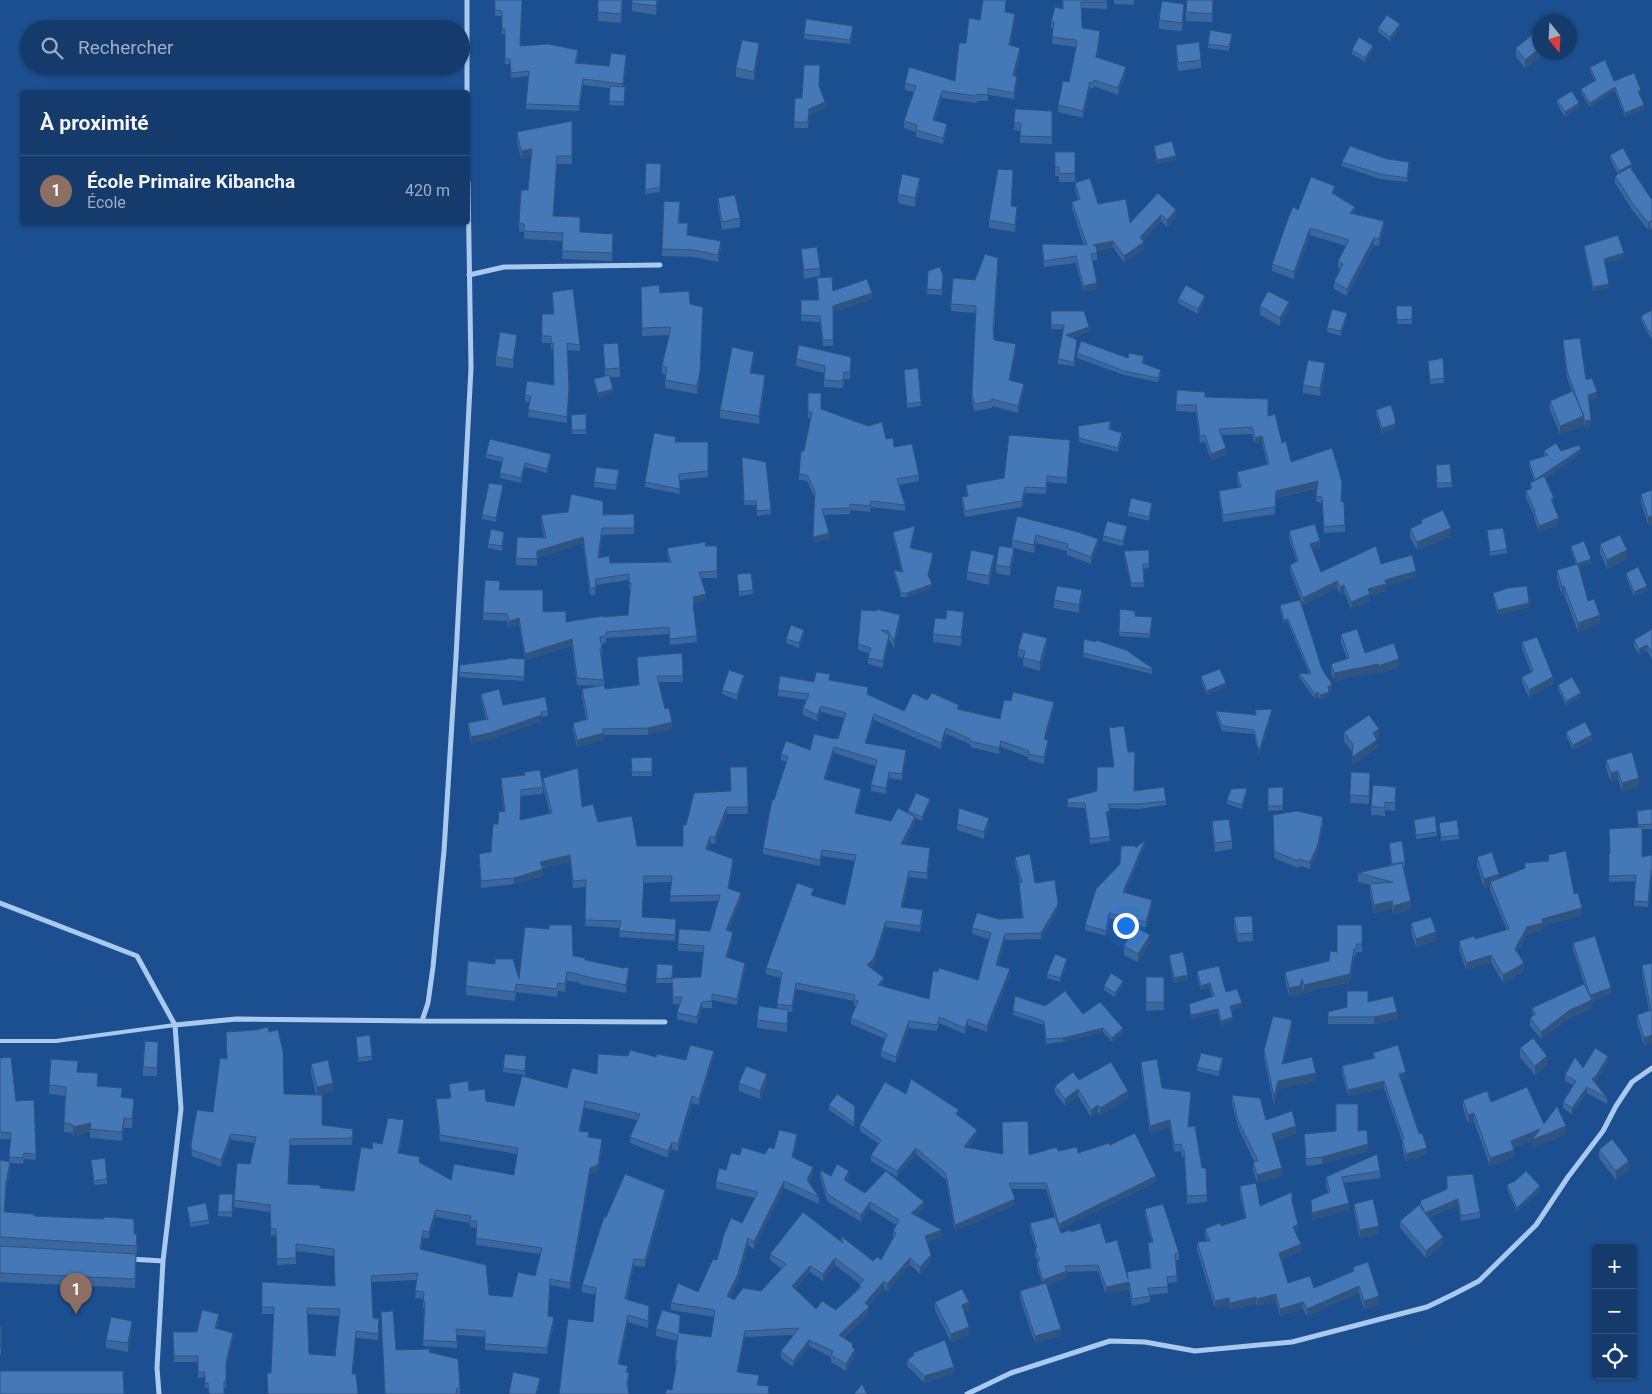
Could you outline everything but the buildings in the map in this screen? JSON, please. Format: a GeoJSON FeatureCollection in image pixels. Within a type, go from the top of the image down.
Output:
{"type":"FeatureCollection","features":[{"type":"Feature","properties":{"kind":"street"},"geometry":{"type":"LineString","coordinates":[[467,0],[467,20]]}},
{"type":"Feature","properties":{"kind":"street"},"geometry":{"type":"LineString","coordinates":[[466,75],[466,90]]}},
{"type":"Feature","properties":{"kind":"street"},"geometry":{"type":"LineString","coordinates":[[422,1021],[428,1003],[433,967],[444,851],[451,740],[471,368],[468,225]]}},
{"type":"Feature","properties":{"kind":"street"},"geometry":{"type":"LineString","coordinates":[[469,275],[504,267],[660,265]]}},
{"type":"Feature","properties":{"kind":"street"},"geometry":{"type":"LineString","coordinates":[[0,903],[137,956],[175,1025],[180,1109],[163,1261],[157,1368],[159,1394]]}},
{"type":"Feature","properties":{"kind":"street"},"geometry":{"type":"LineString","coordinates":[[175,1025],[236,1019],[665,1022]]}},
{"type":"Feature","properties":{"kind":"street"},"geometry":{"type":"LineString","coordinates":[[966,1394],[1011,1373],[1110,1341],[1145,1342],[1195,1351],[1292,1342],[1426,1307],[1452,1296],[1479,1281],[1536,1225],[1568,1177],[1603,1131],[1616,1106],[1632,1082],[1652,1068]]}},
{"type":"Feature","properties":{"kind":"street"},"geometry":{"type":"LineString","coordinates":[[124,1258],[163,1261]]}},
{"type":"Feature","properties":{"kind":"lane"},"geometry":{"type":"LineString","coordinates":[[0,1041],[56,1041],[175,1025]]}},
{"type":"Feature","properties":{"kind":"place","name":"École Primaire Kibancha"},"geometry":{"type":"Point","coordinates":[76,1314]}}]}
